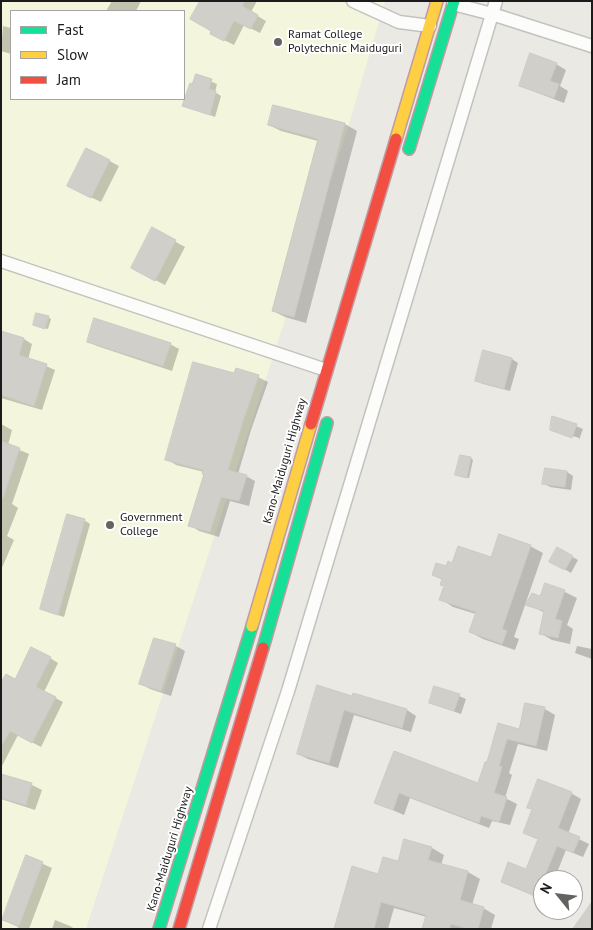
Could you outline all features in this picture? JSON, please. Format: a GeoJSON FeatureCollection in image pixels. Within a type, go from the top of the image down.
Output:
{"type":"FeatureCollection","features":[{"type":"Feature","properties":{"kind":"highway","name":"Kano-Maiduguri Highway"},"geometry":{"type":"LineString","coordinates":[[159,929],[228,707],[326,370],[437,1]]}},
{"type":"Feature","properties":{"kind":"highway"},"geometry":{"type":"LineString","coordinates":[[407,158],[454,3]]}},
{"type":"Feature","properties":{"kind":"highway"},"geometry":{"type":"LineString","coordinates":[[179,929],[249,696],[330,413]]}},
{"type":"Feature","properties":{"kind":"street"},"geometry":{"type":"LineString","coordinates":[[353,1],[399,22],[430,26]]}},
{"type":"Feature","properties":{"kind":"street"},"geometry":{"type":"LineString","coordinates":[[209,929],[288,691],[496,1]]}},
{"type":"Feature","properties":{"kind":"street"},"geometry":{"type":"LineString","coordinates":[[454,3],[592,46]]}},
{"type":"Feature","properties":{"kind":"street"},"geometry":{"type":"LineString","coordinates":[[1,261],[326,370]]}},
{"type":"Feature","properties":{"kind":"shaded area","name":"Government College"},"geometry":{"type":"Polygon","coordinates":[[[1,1],[385,1],[350,121],[86,929],[1,929],[1,1]]]}},
{"type":"Feature","properties":{"kind":"building"},"geometry":{"type":"Polygon","coordinates":[[[200,1],[245,1],[242,6],[258,15],[251,29],[234,21],[224,41],[210,34],[211,31],[190,19],[200,1]]]}},
{"type":"Feature","properties":{"kind":"building"},"geometry":{"type":"Polygon","coordinates":[[[530,53],[557,63],[550,81],[559,84],[554,98],[519,86],[530,53]]]}},
{"type":"Feature","properties":{"kind":"building"},"geometry":{"type":"Polygon","coordinates":[[[196,74],[212,79],[209,89],[216,91],[210,115],[182,106],[190,83],[192,84],[196,74]]]}},
{"type":"Feature","properties":{"kind":"building"},"geometry":{"type":"Polygon","coordinates":[[[273,105],[345,123],[294,317],[272,311],[318,139],[268,125],[273,105]]]}},
{"type":"Feature","properties":{"kind":"building"},"geometry":{"type":"Polygon","coordinates":[[[86,148],[110,160],[91,198],[67,186],[86,148]]]}},
{"type":"Feature","properties":{"kind":"building"},"geometry":{"type":"Polygon","coordinates":[[[152,227],[176,240],[155,281],[131,268],[152,227]]]}},
{"type":"Feature","properties":{"kind":"building"},"geometry":{"type":"Polygon","coordinates":[[[36,313],[49,316],[45,329],[33,325],[36,313]]]}},
{"type":"Feature","properties":{"kind":"building"},"geometry":{"type":"Polygon","coordinates":[[[94,318],[171,343],[163,366],[87,342],[94,318]]]}},
{"type":"Feature","properties":{"kind":"building"},"geometry":{"type":"Polygon","coordinates":[[[1,331],[24,338],[19,355],[47,364],[34,406],[1,395],[1,331]]]}},
{"type":"Feature","properties":{"kind":"building"},"geometry":{"type":"Polygon","coordinates":[[[483,350],[512,358],[504,389],[475,381],[483,350]]]}},
{"type":"Feature","properties":{"kind":"building"},"geometry":{"type":"Polygon","coordinates":[[[193,362],[234,373],[236,368],[259,375],[228,470],[247,475],[239,501],[221,497],[210,532],[188,526],[204,474],[202,474],[203,470],[165,460],[193,362]]]}},
{"type":"Feature","properties":{"kind":"building"},"geometry":{"type":"Polygon","coordinates":[[[552,416],[577,424],[572,438],[550,430],[552,416]]]}},
{"type":"Feature","properties":{"kind":"building"},"geometry":{"type":"Polygon","coordinates":[[[1,441],[20,448],[3,498],[1,498],[1,441]]]}},
{"type":"Feature","properties":{"kind":"building"},"geometry":{"type":"Polygon","coordinates":[[[460,455],[471,457],[467,478],[455,475],[460,455]]]}},
{"type":"Feature","properties":{"kind":"building"},"geometry":{"type":"Polygon","coordinates":[[[545,468],[567,471],[565,487],[542,484],[545,468]]]}},
{"type":"Feature","properties":{"kind":"building"},"geometry":{"type":"Polygon","coordinates":[[[67,514],[85,519],[58,615],[40,609],[67,514]]]}},
{"type":"Feature","properties":{"kind":"building"},"geometry":{"type":"Polygon","coordinates":[[[499,534],[531,545],[502,629],[507,631],[502,644],[469,632],[476,612],[439,600],[444,586],[440,585],[442,579],[432,575],[436,563],[446,566],[448,561],[452,563],[458,546],[491,557],[499,534]]]}},
{"type":"Feature","properties":{"kind":"building"},"geometry":{"type":"Polygon","coordinates":[[[557,547],[573,556],[565,570],[549,562],[557,547]]]}},
{"type":"Feature","properties":{"kind":"building"},"geometry":{"type":"Polygon","coordinates":[[[545,583],[565,590],[555,619],[562,621],[558,638],[539,634],[544,611],[525,605],[532,593],[540,596],[545,583]]]}},
{"type":"Feature","properties":{"kind":"building"},"geometry":{"type":"Polygon","coordinates":[[[154,638],[176,644],[161,691],[139,684],[154,638]]]}},
{"type":"Feature","properties":{"kind":"building"},"geometry":{"type":"Polygon","coordinates":[[[31,647],[51,657],[36,687],[56,697],[32,743],[10,731],[1,747],[1,682],[6,674],[15,679],[31,647]]]}},
{"type":"Feature","properties":{"kind":"building"},"geometry":{"type":"Polygon","coordinates":[[[317,685],[352,696],[353,693],[407,709],[402,728],[344,710],[329,763],[297,754],[317,685]]]}},
{"type":"Feature","properties":{"kind":"building"},"geometry":{"type":"Polygon","coordinates":[[[434,686],[460,694],[454,711],[429,703],[434,686]]]}},
{"type":"Feature","properties":{"kind":"building"},"geometry":{"type":"Polygon","coordinates":[[[525,703],[545,707],[536,746],[507,739],[499,766],[502,767],[494,793],[507,797],[499,822],[481,816],[479,823],[399,793],[393,810],[374,803],[394,751],[478,783],[485,762],[487,762],[498,723],[519,729],[525,703]]]}},
{"type":"Feature","properties":{"kind":"building"},"geometry":{"type":"Polygon","coordinates":[[[1,774],[32,783],[26,805],[1,798],[1,774]]]}},
{"type":"Feature","properties":{"kind":"building"},"geometry":{"type":"Polygon","coordinates":[[[538,779],[572,792],[558,828],[580,837],[573,853],[557,846],[547,870],[533,870],[533,895],[501,882],[508,862],[526,869],[538,839],[523,833],[532,809],[527,808],[538,779]]]}},
{"type":"Feature","properties":{"kind":"building"},"geometry":{"type":"Polygon","coordinates":[[[404,839],[432,847],[428,860],[468,871],[460,900],[484,907],[478,929],[469,929],[451,924],[449,929],[422,929],[426,915],[381,902],[374,929],[334,929],[352,866],[378,874],[383,857],[398,861],[404,839]]]}},
{"type":"Feature","properties":{"kind":"building"},"geometry":{"type":"Polygon","coordinates":[[[26,855],[43,862],[19,926],[2,920],[26,855]]]}},
{"type":"Feature","properties":{"kind":"building"},"geometry":{"type":"Polygon","coordinates":[[[592,902],[592,929],[573,929],[579,920],[583,920],[583,915],[592,902]]]}},
{"type":"Feature","properties":{"kind":"traffic: fast"},"geometry":{"type":"LineString","coordinates":[[409,149],[454,1]]}},
{"type":"Feature","properties":{"kind":"traffic: fast"},"geometry":{"type":"LineString","coordinates":[[263,648],[327,423]]}},
{"type":"Feature","properties":{"kind":"traffic: fast"},"geometry":{"type":"LineString","coordinates":[[159,929],[252,626]]}},
{"type":"Feature","properties":{"kind":"traffic: slow"},"geometry":{"type":"LineString","coordinates":[[396,139],[437,1]]}},
{"type":"Feature","properties":{"kind":"traffic: slow"},"geometry":{"type":"LineString","coordinates":[[252,626],[311,424]]}},
{"type":"Feature","properties":{"kind":"traffic: jam"},"geometry":{"type":"LineString","coordinates":[[311,424],[396,139]]}},
{"type":"Feature","properties":{"kind":"traffic: jam"},"geometry":{"type":"LineString","coordinates":[[179,929],[263,648]]}},
{"type":"Feature","properties":{"kind":"place","name":"Ramat College Polytechnic Maiduguri"},"geometry":{"type":"Point","coordinates":[278,42]}},
{"type":"Feature","properties":{"kind":"place","name":"Government College"},"geometry":{"type":"Point","coordinates":[110,525]}}]}
